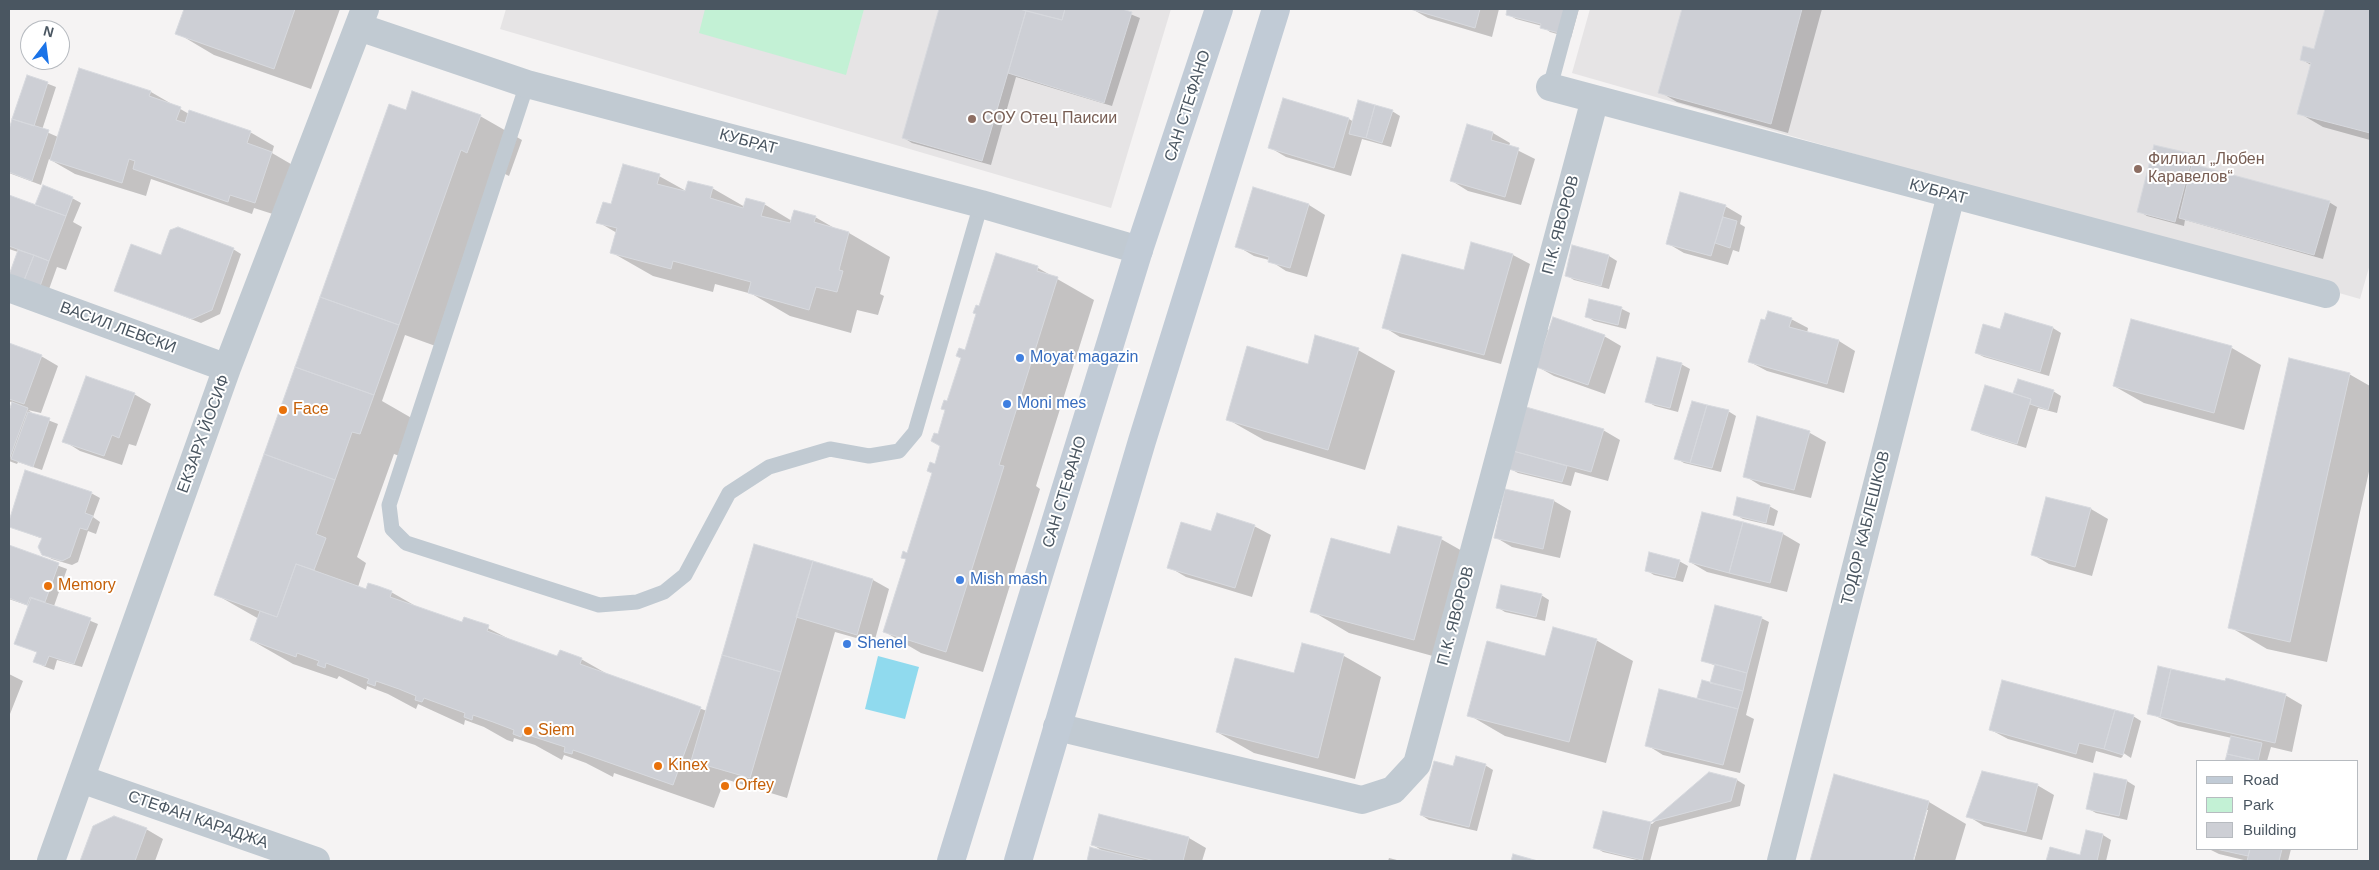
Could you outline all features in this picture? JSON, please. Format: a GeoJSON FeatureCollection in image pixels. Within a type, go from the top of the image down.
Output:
{"type":"FeatureCollection","features":[{"type":"Feature","properties":{"kind":"main road","name":"САН СТЕФАНО"},"geometry":{"type":"LineString","coordinates":[[951,861],[1139,250],[1219,9]]}},
{"type":"Feature","properties":{"kind":"main road"},"geometry":{"type":"LineString","coordinates":[[1018,861],[1142,441],[1273,10]]}},
{"type":"Feature","properties":{"kind":"street","name":"КУБРАТ"},"geometry":{"type":"LineString","coordinates":[[362,18],[528,84],[981,204],[1139,250]]}},
{"type":"Feature","properties":{"kind":"street","name":"ЕКЗАРХ ЙОСИФ"},"geometry":{"type":"LineString","coordinates":[[51,861],[228,368],[362,18]]}},
{"type":"Feature","properties":{"kind":"street","name":"КУБРАТ"},"geometry":{"type":"LineString","coordinates":[[1550,86],[2326,294]]}},
{"type":"Feature","properties":{"kind":"street","name":"П.К. ЯВОРОВ"},"geometry":{"type":"LineString","coordinates":[[1057,728],[1362,800],[1393,790],[1417,764],[1595,99]]}},
{"type":"Feature","properties":{"kind":"street","name":"ТОДОР КАБЛЕШКОВ"},"geometry":{"type":"LineString","coordinates":[[1781,861],[1951,195]]}},
{"type":"Feature","properties":{"kind":"street","name":"ВАСИЛ ЛЕВСКИ"},"geometry":{"type":"LineString","coordinates":[[9,288],[228,368]]}},
{"type":"Feature","properties":{"kind":"street","name":"СТЕФАН КАРАДЖА"},"geometry":{"type":"LineString","coordinates":[[81,779],[316,861]]}},
{"type":"Feature","properties":{"kind":"lane"},"geometry":{"type":"LineString","coordinates":[[1550,86],[1571,9]]}},
{"type":"Feature","properties":{"kind":"lane"},"geometry":{"type":"LineString","coordinates":[[528,84],[389,505],[392,529],[406,543],[599,605],[637,602],[664,592],[685,576],[729,493],[769,467],[830,449],[869,456],[899,451],[915,432],[981,204]]}},
{"type":"Feature","properties":{"kind":"shaded area","name":"СОУ Отец Паисии"},"geometry":{"type":"Polygon","coordinates":[[[506,9],[1171,9],[1111,208],[500,29],[506,9]]]}},
{"type":"Feature","properties":{"kind":"shaded area","name":"Филиал „Любен Каравелов“"},"geometry":{"type":"Polygon","coordinates":[[[1590,9],[2370,9],[2370,264],[2360,299],[1572,73],[1590,9]]]}},
{"type":"Feature","properties":{"kind":"green space"},"geometry":{"type":"Polygon","coordinates":[[[705,9],[864,9],[846,75],[699,33],[705,9]]]}},
{"type":"Feature","properties":{"kind":"water"},"geometry":{"type":"Polygon","coordinates":[[[878,656],[919,667],[905,719],[865,709],[878,656]]]}},
{"type":"Feature","properties":{"kind":"building"},"geometry":{"type":"Polygon","coordinates":[[[184,9],[295,9],[274,69],[175,34],[184,9]]]}},
{"type":"Feature","properties":{"kind":"building"},"geometry":{"type":"Polygon","coordinates":[[[939,9],[1020,9],[1026,11],[982,161],[902,138],[939,9]]]}},
{"type":"Feature","properties":{"kind":"building"},"geometry":{"type":"Polygon","coordinates":[[[1020,9],[1065,9],[1062,20],[1020,9]]]}},
{"type":"Feature","properties":{"kind":"building"},"geometry":{"type":"Polygon","coordinates":[[[1065,9],[1122,9],[1132,12],[1104,103],[1008,73],[1026,11],[1062,20],[1065,9]]]}},
{"type":"Feature","properties":{"kind":"building"},"geometry":{"type":"Polygon","coordinates":[[[1410,9],[1480,9],[1475,28],[1410,9]]]}},
{"type":"Feature","properties":{"kind":"building"},"geometry":{"type":"Polygon","coordinates":[[[1507,9],[1569,9],[1563,34],[1540,28],[1541,24],[1506,15],[1507,9]]]}},
{"type":"Feature","properties":{"kind":"building"},"geometry":{"type":"Polygon","coordinates":[[[1682,9],[1802,9],[1771,124],[1658,93],[1682,9]]]}},
{"type":"Feature","properties":{"kind":"building"},"geometry":{"type":"Polygon","coordinates":[[[2325,9],[2370,9],[2370,133],[2297,114],[2311,63],[2300,60],[2303,46],[2314,49],[2325,9]]]}},
{"type":"Feature","properties":{"kind":"building"},"geometry":{"type":"Polygon","coordinates":[[[79,68],[151,91],[149,96],[181,107],[176,120],[185,123],[189,110],[251,131],[247,143],[272,152],[255,203],[230,195],[228,202],[133,169],[135,161],[129,159],[122,183],[50,160],[79,68]]]}},
{"type":"Feature","properties":{"kind":"building"},"geometry":{"type":"Polygon","coordinates":[[[27,75],[48,82],[34,126],[12,119],[27,75]]]}},
{"type":"Feature","properties":{"kind":"building"},"geometry":{"type":"Polygon","coordinates":[[[412,91],[481,115],[467,153],[461,150],[399,325],[320,297],[389,104],[406,110],[412,91]]]}},
{"type":"Feature","properties":{"kind":"building"},"geometry":{"type":"Polygon","coordinates":[[[1283,98],[1349,118],[1334,168],[1268,148],[1283,98]]]}},
{"type":"Feature","properties":{"kind":"building"},"geometry":{"type":"Polygon","coordinates":[[[1358,100],[1375,105],[1366,138],[1349,134],[1358,100]]]}},
{"type":"Feature","properties":{"kind":"building"},"geometry":{"type":"Polygon","coordinates":[[[1375,105],[1393,110],[1382,143],[1366,138],[1375,105]]]}},
{"type":"Feature","properties":{"kind":"building"},"geometry":{"type":"Polygon","coordinates":[[[12,119],[49,130],[32,181],[9,172],[9,130],[12,119]]]}},
{"type":"Feature","properties":{"kind":"building"},"geometry":{"type":"Polygon","coordinates":[[[1467,124],[1493,132],[1491,140],[1519,148],[1505,197],[1450,181],[1467,124]]]}},
{"type":"Feature","properties":{"kind":"building"},"geometry":{"type":"Polygon","coordinates":[[[2154,145],[2193,154],[2175,222],[2137,212],[2154,145]]]}},
{"type":"Feature","properties":{"kind":"building"},"geometry":{"type":"Polygon","coordinates":[[[623,164],[660,174],[657,184],[685,191],[688,181],[713,187],[710,198],[743,208],[746,198],[765,203],[761,216],[790,223],[794,210],[816,216],[814,222],[849,232],[839,270],[843,271],[837,292],[816,287],[809,310],[748,293],[751,282],[673,261],[671,269],[610,253],[617,228],[596,223],[603,202],[611,204],[623,164]]]}},
{"type":"Feature","properties":{"kind":"building"},"geometry":{"type":"Polygon","coordinates":[[[2192,164],[2330,201],[2314,255],[2179,218],[2192,164]]]}},
{"type":"Feature","properties":{"kind":"building"},"geometry":{"type":"Polygon","coordinates":[[[43,185],[73,197],[66,216],[35,205],[43,185]]]}},
{"type":"Feature","properties":{"kind":"building"},"geometry":{"type":"Polygon","coordinates":[[[1253,187],[1309,204],[1290,268],[1268,262],[1269,257],[1235,247],[1253,187]]]}},
{"type":"Feature","properties":{"kind":"building"},"geometry":{"type":"Polygon","coordinates":[[[1680,192],[1726,205],[1711,256],[1666,244],[1680,192]]]}},
{"type":"Feature","properties":{"kind":"building"},"geometry":{"type":"Polygon","coordinates":[[[9,195],[66,216],[49,261],[9,246],[9,195]]]}},
{"type":"Feature","properties":{"kind":"building"},"geometry":{"type":"Polygon","coordinates":[[[1723,217],[1737,221],[1730,248],[1715,243],[1723,217]]]}},
{"type":"Feature","properties":{"kind":"building"},"geometry":{"type":"Polygon","coordinates":[[[178,227],[234,248],[212,310],[192,319],[114,291],[131,244],[161,255],[170,230],[178,227]]]}},
{"type":"Feature","properties":{"kind":"building"},"geometry":{"type":"Polygon","coordinates":[[[1471,242],[1513,254],[1484,355],[1382,328],[1402,254],[1464,270],[1471,242]]]}},
{"type":"Feature","properties":{"kind":"building"},"geometry":{"type":"Polygon","coordinates":[[[1572,245],[1609,255],[1601,286],[1565,276],[1572,245]]]}},
{"type":"Feature","properties":{"kind":"building"},"geometry":{"type":"Polygon","coordinates":[[[18,250],[34,255],[23,283],[9,275],[18,250]]]}},
{"type":"Feature","properties":{"kind":"building"},"geometry":{"type":"Polygon","coordinates":[[[996,253],[1038,266],[1037,271],[1058,277],[999,465],[1004,466],[946,652],[883,632],[906,559],[901,558],[903,551],[907,553],[932,473],[927,471],[930,462],[935,464],[940,446],[931,441],[934,433],[938,434],[945,410],[941,409],[944,400],[947,401],[961,358],[956,356],[959,348],[965,350],[976,314],[973,313],[976,305],[979,306],[996,253]]]}},
{"type":"Feature","properties":{"kind":"building"},"geometry":{"type":"Polygon","coordinates":[[[34,255],[49,261],[39,289],[23,283],[34,255]]]}},
{"type":"Feature","properties":{"kind":"building"},"geometry":{"type":"Polygon","coordinates":[[[320,297],[399,325],[374,395],[295,367],[320,297]]]}},
{"type":"Feature","properties":{"kind":"building"},"geometry":{"type":"Polygon","coordinates":[[[1589,299],[1622,307],[1618,325],[1585,317],[1589,299]]]}},
{"type":"Feature","properties":{"kind":"building"},"geometry":{"type":"Polygon","coordinates":[[[1768,311],[1792,318],[1789,327],[1839,340],[1827,384],[1748,362],[1761,319],[1765,320],[1768,311]]]}},
{"type":"Feature","properties":{"kind":"building"},"geometry":{"type":"Polygon","coordinates":[[[2005,313],[2053,327],[2040,372],[1975,353],[1983,324],[2000,329],[2005,313]]]}},
{"type":"Feature","properties":{"kind":"building"},"geometry":{"type":"Polygon","coordinates":[[[1553,317],[1605,335],[1588,385],[1536,367],[1553,317]]]}},
{"type":"Feature","properties":{"kind":"building"},"geometry":{"type":"Polygon","coordinates":[[[2131,319],[2232,346],[2214,413],[2113,386],[2131,319]]]}},
{"type":"Feature","properties":{"kind":"building"},"geometry":{"type":"Polygon","coordinates":[[[1315,335],[1359,348],[1328,450],[1226,420],[1247,346],[1308,364],[1315,335]]]}},
{"type":"Feature","properties":{"kind":"building"},"geometry":{"type":"Polygon","coordinates":[[[9,343],[42,355],[24,404],[9,399],[9,343]]]}},
{"type":"Feature","properties":{"kind":"building"},"geometry":{"type":"Polygon","coordinates":[[[1657,357],[1682,363],[1670,408],[1645,402],[1657,357]]]}},
{"type":"Feature","properties":{"kind":"building"},"geometry":{"type":"Polygon","coordinates":[[[2289,358],[2350,373],[2290,642],[2228,628],[2289,358]]]}},
{"type":"Feature","properties":{"kind":"building"},"geometry":{"type":"Polygon","coordinates":[[[295,367],[374,395],[360,434],[352,432],[335,480],[264,454],[295,367]]]}},
{"type":"Feature","properties":{"kind":"building"},"geometry":{"type":"Polygon","coordinates":[[[86,376],[135,393],[119,438],[112,435],[104,456],[62,442],[86,376]]]}},
{"type":"Feature","properties":{"kind":"building"},"geometry":{"type":"Polygon","coordinates":[[[2018,379],[2054,390],[2048,410],[2030,404],[2031,399],[2013,393],[2018,379]]]}},
{"type":"Feature","properties":{"kind":"building"},"geometry":{"type":"Polygon","coordinates":[[[1985,385],[2031,399],[2017,444],[1971,430],[1985,385]]]}},
{"type":"Feature","properties":{"kind":"building"},"geometry":{"type":"Polygon","coordinates":[[[1692,401],[1707,405],[1690,463],[1674,459],[1692,401]]]}},
{"type":"Feature","properties":{"kind":"building"},"geometry":{"type":"Polygon","coordinates":[[[12,402],[28,408],[9,460],[9,411],[12,402]]]}},
{"type":"Feature","properties":{"kind":"building"},"geometry":{"type":"Polygon","coordinates":[[[1707,405],[1729,410],[1712,468],[1690,463],[1707,405]]]}},
{"type":"Feature","properties":{"kind":"building"},"geometry":{"type":"Polygon","coordinates":[[[1526,407],[1604,429],[1591,472],[1513,451],[1526,407]]]}},
{"type":"Feature","properties":{"kind":"building"},"geometry":{"type":"Polygon","coordinates":[[[28,412],[50,418],[33,467],[11,459],[28,412]]]}},
{"type":"Feature","properties":{"kind":"building"},"geometry":{"type":"Polygon","coordinates":[[[1757,416],[1810,431],[1794,490],[1743,477],[1757,416]]]}},
{"type":"Feature","properties":{"kind":"building"},"geometry":{"type":"Polygon","coordinates":[[[1513,451],[1567,466],[1562,482],[1508,469],[1513,451]]]}},
{"type":"Feature","properties":{"kind":"building"},"geometry":{"type":"Polygon","coordinates":[[[264,454],[335,480],[316,534],[326,538],[314,570],[296,564],[277,617],[214,595],[264,454]]]}},
{"type":"Feature","properties":{"kind":"building"},"geometry":{"type":"Polygon","coordinates":[[[25,470],[92,492],[85,513],[93,516],[87,530],[80,528],[70,557],[62,561],[42,555],[38,547],[42,538],[9,527],[9,521],[25,470]]]}},
{"type":"Feature","properties":{"kind":"building"},"geometry":{"type":"Polygon","coordinates":[[[1505,489],[1554,500],[1543,549],[1494,538],[1505,489]]]}},
{"type":"Feature","properties":{"kind":"building"},"geometry":{"type":"Polygon","coordinates":[[[1737,497],[1770,505],[1766,523],[1733,515],[1737,497]]]}},
{"type":"Feature","properties":{"kind":"building"},"geometry":{"type":"Polygon","coordinates":[[[2046,497],[2091,508],[2075,567],[2031,555],[2046,497]]]}},
{"type":"Feature","properties":{"kind":"building"},"geometry":{"type":"Polygon","coordinates":[[[1702,512],[1743,522],[1729,573],[1689,562],[1702,512]]]}},
{"type":"Feature","properties":{"kind":"building"},"geometry":{"type":"Polygon","coordinates":[[[1217,513],[1255,525],[1235,588],[1167,568],[1181,522],[1211,531],[1217,513]]]}},
{"type":"Feature","properties":{"kind":"building"},"geometry":{"type":"Polygon","coordinates":[[[1743,522],[1783,533],[1770,583],[1729,573],[1743,522]]]}},
{"type":"Feature","properties":{"kind":"building"},"geometry":{"type":"Polygon","coordinates":[[[1398,526],[1442,537],[1414,640],[1310,612],[1331,538],[1390,554],[1398,526]]]}},
{"type":"Feature","properties":{"kind":"building"},"geometry":{"type":"Polygon","coordinates":[[[754,544],[813,561],[781,672],[722,655],[754,544]]]}},
{"type":"Feature","properties":{"kind":"building"},"geometry":{"type":"Polygon","coordinates":[[[9,545],[59,563],[45,602],[30,597],[27,605],[9,598],[9,545]]]}},
{"type":"Feature","properties":{"kind":"building"},"geometry":{"type":"Polygon","coordinates":[[[1649,552],[1680,560],[1675,578],[1645,571],[1649,552]]]}},
{"type":"Feature","properties":{"kind":"building"},"geometry":{"type":"Polygon","coordinates":[[[813,561],[873,579],[857,635],[796,617],[813,561]]]}},
{"type":"Feature","properties":{"kind":"building"},"geometry":{"type":"Polygon","coordinates":[[[296,564],[366,589],[368,583],[378,586],[392,591],[390,597],[462,622],[464,617],[489,625],[487,631],[557,656],[560,650],[582,658],[580,664],[701,707],[673,785],[573,750],[572,754],[564,752],[565,747],[522,733],[521,737],[513,734],[514,730],[493,722],[473,715],[472,720],[464,717],[465,713],[424,698],[422,702],[415,700],[416,696],[399,689],[376,681],[375,686],[367,683],[369,679],[326,663],[325,668],[317,665],[319,661],[297,653],[296,657],[250,640],[260,611],[277,617],[296,564]]]}},
{"type":"Feature","properties":{"kind":"building"},"geometry":{"type":"Polygon","coordinates":[[[1501,585],[1542,594],[1536,617],[1496,608],[1501,585]]]}},
{"type":"Feature","properties":{"kind":"building"},"geometry":{"type":"Polygon","coordinates":[[[31,598],[91,618],[74,664],[49,656],[45,666],[33,662],[37,652],[14,644],[31,598]]]}},
{"type":"Feature","properties":{"kind":"building"},"geometry":{"type":"Polygon","coordinates":[[[1715,605],[1762,617],[1747,673],[1701,661],[1715,605]]]}},
{"type":"Feature","properties":{"kind":"building"},"geometry":{"type":"Polygon","coordinates":[[[1553,627],[1597,639],[1569,742],[1467,716],[1487,641],[1545,656],[1553,627]]]}},
{"type":"Feature","properties":{"kind":"building"},"geometry":{"type":"Polygon","coordinates":[[[1302,643],[1344,654],[1318,758],[1216,732],[1235,658],[1294,673],[1302,643]]]}},
{"type":"Feature","properties":{"kind":"building"},"geometry":{"type":"Polygon","coordinates":[[[722,655],[781,672],[750,778],[691,761],[722,655]]]}},
{"type":"Feature","properties":{"kind":"building"},"geometry":{"type":"Polygon","coordinates":[[[1715,664],[1747,673],[1743,691],[1710,683],[1715,664]]]}},
{"type":"Feature","properties":{"kind":"building"},"geometry":{"type":"Polygon","coordinates":[[[2158,666],[2171,669],[2160,717],[2147,714],[2158,666]]]}},
{"type":"Feature","properties":{"kind":"building"},"geometry":{"type":"Polygon","coordinates":[[[2171,669],[2225,681],[2226,678],[2286,694],[2275,743],[2160,717],[2171,669]]]}},
{"type":"Feature","properties":{"kind":"building"},"geometry":{"type":"Polygon","coordinates":[[[1702,680],[1743,691],[1738,709],[1697,698],[1702,680]]]}},
{"type":"Feature","properties":{"kind":"building"},"geometry":{"type":"Polygon","coordinates":[[[2002,680],[2115,710],[2104,749],[2079,743],[2076,754],[1989,730],[2002,680]]]}},
{"type":"Feature","properties":{"kind":"building"},"geometry":{"type":"Polygon","coordinates":[[[1659,689],[1738,709],[1723,765],[1645,746],[1659,689]]]}},
{"type":"Feature","properties":{"kind":"building"},"geometry":{"type":"Polygon","coordinates":[[[2115,710],[2134,715],[2123,755],[2104,749],[2115,710]]]}},
{"type":"Feature","properties":{"kind":"building"},"geometry":{"type":"Polygon","coordinates":[[[2231,736],[2262,743],[2258,760],[2227,754],[2231,736]]]}},
{"type":"Feature","properties":{"kind":"building"},"geometry":{"type":"Polygon","coordinates":[[[2227,754],[2254,760],[2225,760],[2227,754]]]}},
{"type":"Feature","properties":{"kind":"building"},"geometry":{"type":"Polygon","coordinates":[[[1456,756],[1486,764],[1469,827],[1420,815],[1434,761],[1453,766],[1456,756]]]}},
{"type":"Feature","properties":{"kind":"building"},"geometry":{"type":"Polygon","coordinates":[[[1982,771],[2038,784],[2026,832],[1966,817],[1982,771]]]}},
{"type":"Feature","properties":{"kind":"building"},"geometry":{"type":"Polygon","coordinates":[[[1709,772],[1737,779],[1731,801],[1651,822],[1709,772]]]}},
{"type":"Feature","properties":{"kind":"building"},"geometry":{"type":"Polygon","coordinates":[[[2094,773],[2127,780],[2119,816],[2086,809],[2094,773]]]}},
{"type":"Feature","properties":{"kind":"building"},"geometry":{"type":"Polygon","coordinates":[[[1834,774],[1929,801],[1913,861],[1810,861],[1834,774]]]}},
{"type":"Feature","properties":{"kind":"building"},"geometry":{"type":"Polygon","coordinates":[[[1603,811],[1651,822],[1642,860],[1593,848],[1603,811]]]}},
{"type":"Feature","properties":{"kind":"building"},"geometry":{"type":"Polygon","coordinates":[[[1099,814],[1189,837],[1183,861],[1155,861],[1091,845],[1099,814]]]}},
{"type":"Feature","properties":{"kind":"building"},"geometry":{"type":"Polygon","coordinates":[[[114,816],[147,828],[135,861],[80,861],[93,826],[114,816]]]}},
{"type":"Feature","properties":{"kind":"building"},"geometry":{"type":"Polygon","coordinates":[[[2086,830],[2103,834],[2097,861],[2046,861],[2050,847],[2080,855],[2086,830]]]}},
{"type":"Feature","properties":{"kind":"building"},"geometry":{"type":"Polygon","coordinates":[[[1090,847],[1093,848],[1147,861],[1087,861],[1090,847]]]}},
{"type":"Feature","properties":{"kind":"building"},"geometry":{"type":"Polygon","coordinates":[[[2221,850],[2250,850],[2248,856],[2221,850]]]}},
{"type":"Feature","properties":{"kind":"building"},"geometry":{"type":"Polygon","coordinates":[[[2250,850],[2282,850],[2279,861],[2247,861],[2250,850]]]}},
{"type":"Feature","properties":{"kind":"building"},"geometry":{"type":"Polygon","coordinates":[[[1513,854],[1538,861],[1511,861],[1513,854]]]}},
{"type":"Feature","properties":{"kind":"place","name":"СОУ Отец Паисии"},"geometry":{"type":"Point","coordinates":[972,119]}},
{"type":"Feature","properties":{"kind":"place","name":"Филиал „Любен Каравелов“"},"geometry":{"type":"Point","coordinates":[2138,169]}},
{"type":"Feature","properties":{"kind":"place","name":"Moyat magazin"},"geometry":{"type":"Point","coordinates":[1020,358]}},
{"type":"Feature","properties":{"kind":"place","name":"Moni mes"},"geometry":{"type":"Point","coordinates":[1007,404]}},
{"type":"Feature","properties":{"kind":"place","name":"Face"},"geometry":{"type":"Point","coordinates":[283,410]}},
{"type":"Feature","properties":{"kind":"place","name":"Mish mash"},"geometry":{"type":"Point","coordinates":[960,580]}},
{"type":"Feature","properties":{"kind":"place","name":"Memory"},"geometry":{"type":"Point","coordinates":[48,586]}},
{"type":"Feature","properties":{"kind":"place","name":"Shenel"},"geometry":{"type":"Point","coordinates":[847,644]}},
{"type":"Feature","properties":{"kind":"place","name":"Siem"},"geometry":{"type":"Point","coordinates":[528,731]}},
{"type":"Feature","properties":{"kind":"place","name":"Kinex"},"geometry":{"type":"Point","coordinates":[658,766]}},
{"type":"Feature","properties":{"kind":"place","name":"Orfey"},"geometry":{"type":"Point","coordinates":[725,786]}}]}
